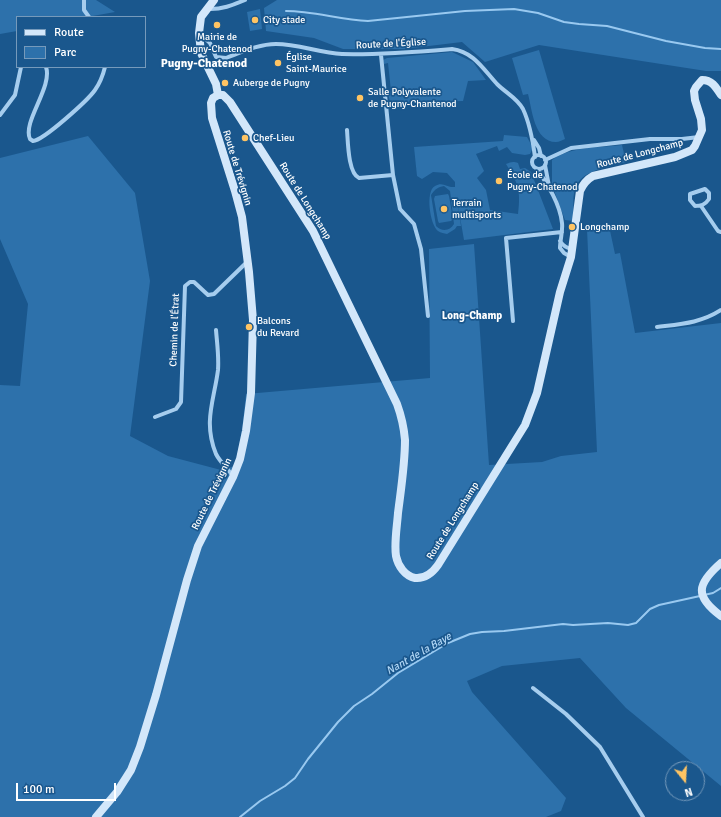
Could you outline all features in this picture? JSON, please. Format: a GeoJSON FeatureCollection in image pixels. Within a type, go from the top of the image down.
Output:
{"type":"FeatureCollection","features":[{"type":"Feature","properties":{"kind":"street"},"geometry":{"type":"LineString","coordinates":[[84,0],[84,10],[89,16]]}},
{"type":"Feature","properties":{"kind":"street"},"geometry":{"type":"LineString","coordinates":[[214,0],[201,17],[198,33],[201,53],[216,84],[218,95]]}},
{"type":"Feature","properties":{"kind":"street"},"geometry":{"type":"LineString","coordinates":[[207,9],[214,10],[227,7],[245,0]]}},
{"type":"Feature","properties":{"kind":"street","name":"Route de l'Église"},"geometry":{"type":"LineString","coordinates":[[198,33],[210,43],[216,57],[222,58],[258,47],[274,44],[296,46],[331,54],[381,55],[452,49],[468,54],[480,63],[498,84],[520,103],[532,138],[534,157]]}},
{"type":"Feature","properties":{"kind":"street"},"geometry":{"type":"LineString","coordinates":[[381,55],[394,175],[400,209],[414,224],[421,249],[428,316]]}},
{"type":"Feature","properties":{"kind":"street"},"geometry":{"type":"LineString","coordinates":[[0,115],[15,95],[21,68]]}},
{"type":"Feature","properties":{"kind":"street"},"geometry":{"type":"LineString","coordinates":[[46,68],[48,74],[45,85],[28,132],[30,139],[33,141],[40,138],[56,126],[91,95],[100,82],[105,68]]}},
{"type":"Feature","properties":{"kind":"street"},"geometry":{"type":"LineString","coordinates":[[545,160],[571,148],[650,139],[682,139],[699,137],[702,125],[694,95],[696,87],[702,80],[706,80],[714,84],[721,95]]}},
{"type":"Feature","properties":{"kind":"street","name":"Route de Longchamp"},"geometry":{"type":"LineString","coordinates":[[218,95],[224,95],[230,102],[314,231],[397,404],[402,419],[405,438],[404,466],[396,550],[400,565],[407,574],[412,577],[422,578],[433,572],[438,565],[524,424],[537,393],[560,292],[571,253],[580,191],[587,180],[593,176],[687,153],[692,150],[699,137]]}},
{"type":"Feature","properties":{"kind":"street","name":"Route de Trévignin"},"geometry":{"type":"LineString","coordinates":[[96,817],[116,792],[127,775],[140,746],[198,546],[233,476],[240,459],[246,431],[251,393],[253,320],[242,217],[237,196],[210,110],[213,98],[218,95]]}},
{"type":"Feature","properties":{"kind":"street"},"geometry":{"type":"LineString","coordinates":[[347,130],[351,167],[356,176],[359,178],[394,175]]}},
{"type":"Feature","properties":{"kind":"street","name":"Route de l'Église"},"geometry":{"type":"LineString","coordinates":[[532,138],[539,148],[541,156]]}},
{"type":"Feature","properties":{"kind":"street"},"geometry":{"type":"LineString","coordinates":[[549,188],[545,160],[541,156],[534,157],[532,163],[533,167],[537,169],[559,208],[563,224],[560,248],[564,253],[571,253]]}},
{"type":"Feature","properties":{"kind":"street"},"geometry":{"type":"LineString","coordinates":[[537,169],[542,169],[545,165]]}},
{"type":"Feature","properties":{"kind":"street"},"geometry":{"type":"LineString","coordinates":[[705,189],[709,193],[710,199],[707,203],[701,206],[695,206],[690,200],[690,194],[705,189]]}},
{"type":"Feature","properties":{"kind":"street"},"geometry":{"type":"LineString","coordinates":[[701,206],[718,231],[721,232]]}},
{"type":"Feature","properties":{"kind":"street"},"geometry":{"type":"LineString","coordinates":[[513,321],[506,238],[562,232]]}},
{"type":"Feature","properties":{"kind":"street"},"geometry":{"type":"LineString","coordinates":[[560,240],[562,245],[571,253]]}},
{"type":"Feature","properties":{"kind":"street","name":"Chemin de l'Étrat"},"geometry":{"type":"LineString","coordinates":[[155,416],[176,409],[181,402],[185,286],[190,282],[194,282],[208,295],[214,294],[248,262]]}},
{"type":"Feature","properties":{"kind":"street"},"geometry":{"type":"LineString","coordinates":[[657,327],[699,321],[721,310]]}},
{"type":"Feature","properties":{"kind":"street"},"geometry":{"type":"LineString","coordinates":[[216,330],[218,370],[210,412],[209,427],[217,455],[233,476]]}},
{"type":"Feature","properties":{"kind":"street"},"geometry":{"type":"LineString","coordinates":[[721,563],[707,576],[702,586],[702,593],[706,603],[721,616]]}},
{"type":"Feature","properties":{"kind":"street"},"geometry":{"type":"LineString","coordinates":[[533,688],[566,714],[600,747],[643,817]]}},
{"type":"Feature","properties":{"kind":"green space"},"geometry":{"type":"Polygon","coordinates":[[[0,0],[96,0],[115,12],[93,16],[16,16],[16,31],[0,34],[0,0]]]}},
{"type":"Feature","properties":{"kind":"green space"},"geometry":{"type":"Polygon","coordinates":[[[277,0],[721,0],[721,71],[706,71],[539,45],[485,62],[462,42],[404,49],[343,49],[314,38],[266,31],[264,8],[277,0]]]}},
{"type":"Feature","properties":{"kind":"green space","name":"City stade"},"geometry":{"type":"Polygon","coordinates":[[[260,9],[262,29],[250,31],[247,12],[260,9]]]}},
{"type":"Feature","properties":{"kind":"green space"},"geometry":{"type":"Polygon","coordinates":[[[539,50],[565,139],[557,142],[549,141],[543,137],[535,124],[528,94],[523,95],[512,58],[539,50]]]}},
{"type":"Feature","properties":{"kind":"green space"},"geometry":{"type":"Polygon","coordinates":[[[452,52],[473,62],[486,80],[468,81],[463,101],[390,103],[388,92],[391,91],[388,63],[384,64],[383,60],[387,58],[452,52]]]}},
{"type":"Feature","properties":{"kind":"green space"},"geometry":{"type":"Polygon","coordinates":[[[504,135],[527,137],[533,148],[530,154],[525,155],[512,153],[507,147],[499,151],[497,146],[476,154],[484,171],[477,178],[486,190],[490,210],[518,214],[518,187],[506,164],[516,162],[518,163],[520,169],[525,168],[531,172],[553,229],[464,240],[457,200],[461,226],[457,226],[447,234],[438,231],[435,228],[431,215],[429,201],[430,194],[435,186],[443,184],[450,187],[455,187],[455,182],[447,173],[433,172],[422,179],[417,176],[414,147],[503,141],[504,135]],[[442,186],[431,195],[436,226],[443,230],[450,228],[454,224],[450,191],[442,186]]]}},
{"type":"Feature","properties":{"kind":"green space"},"geometry":{"type":"Polygon","coordinates":[[[88,136],[135,193],[150,281],[130,436],[168,456],[221,470],[235,466],[242,430],[246,394],[430,378],[429,249],[474,244],[489,465],[542,462],[561,456],[597,452],[587,229],[609,226],[615,254],[620,253],[635,333],[721,323],[721,786],[705,773],[705,761],[691,761],[626,708],[580,658],[502,666],[467,681],[472,692],[566,798],[561,811],[546,817],[0,817],[0,385],[20,386],[28,304],[0,239],[0,158],[88,136]]]}},
{"type":"Feature","properties":{"kind":"green space"},"geometry":{"type":"Polygon","coordinates":[[[622,145],[626,162],[596,170],[583,177],[578,183],[574,193],[574,221],[565,220],[552,185],[552,160],[559,155],[576,150],[622,145]]]}},
{"type":"Feature","properties":{"kind":"green space","name":"Terrain multisports"},"geometry":{"type":"Polygon","coordinates":[[[448,194],[453,219],[451,221],[439,223],[434,199],[435,196],[448,194]]]}},
{"type":"Feature","properties":{"kind":"waterway"},"geometry":{"type":"LineString","coordinates":[[286,11],[307,12],[368,21],[465,11],[514,9],[538,13],[564,22],[607,26],[666,41],[705,48],[721,49]]}},
{"type":"Feature","properties":{"kind":"waterway","name":"Nant de la Baye"},"geometry":{"type":"LineString","coordinates":[[704,595],[713,593],[721,588]]}},
{"type":"Feature","properties":{"kind":"waterway","name":"Nant de la Baye"},"geometry":{"type":"LineString","coordinates":[[240,817],[260,801],[295,778],[308,759],[338,722],[354,706],[372,694],[398,673],[448,643],[470,634],[482,632],[563,624],[573,625],[608,623],[628,625],[636,623],[650,609],[659,605],[700,596]]}},
{"type":"Feature","properties":{"kind":"place","name":"City stade"},"geometry":{"type":"Point","coordinates":[255,20]}},
{"type":"Feature","properties":{"kind":"place","name":"Mairie de Pugny-Chatenod"},"geometry":{"type":"Point","coordinates":[217,25]}},
{"type":"Feature","properties":{"kind":"place","name":"Église Saint-Maurice"},"geometry":{"type":"Point","coordinates":[278,63]}},
{"type":"Feature","properties":{"kind":"place","name":"Auberge de Pugny"},"geometry":{"type":"Point","coordinates":[225,83]}},
{"type":"Feature","properties":{"kind":"place","name":"Salle Polyvalente de Pugny-Chantenod"},"geometry":{"type":"Point","coordinates":[360,98]}},
{"type":"Feature","properties":{"kind":"place","name":"Chef-Lieu"},"geometry":{"type":"Point","coordinates":[245,138]}},
{"type":"Feature","properties":{"kind":"place","name":"École de Pugny-Chatenod"},"geometry":{"type":"Point","coordinates":[499,181]}},
{"type":"Feature","properties":{"kind":"place","name":"Terrain multisports"},"geometry":{"type":"Point","coordinates":[444,209]}},
{"type":"Feature","properties":{"kind":"place","name":"Longchamp"},"geometry":{"type":"Point","coordinates":[572,227]}},
{"type":"Feature","properties":{"kind":"place","name":"Balcons du Revard"},"geometry":{"type":"Point","coordinates":[249,327]}},
{"type":"Feature","properties":{"kind":"district","name":"Pugny-Chatenod"},"geometry":{"type":"Point","coordinates":[204,64]}},
{"type":"Feature","properties":{"kind":"district","name":"Long-Champ"},"geometry":{"type":"Point","coordinates":[472,316]}}]}
